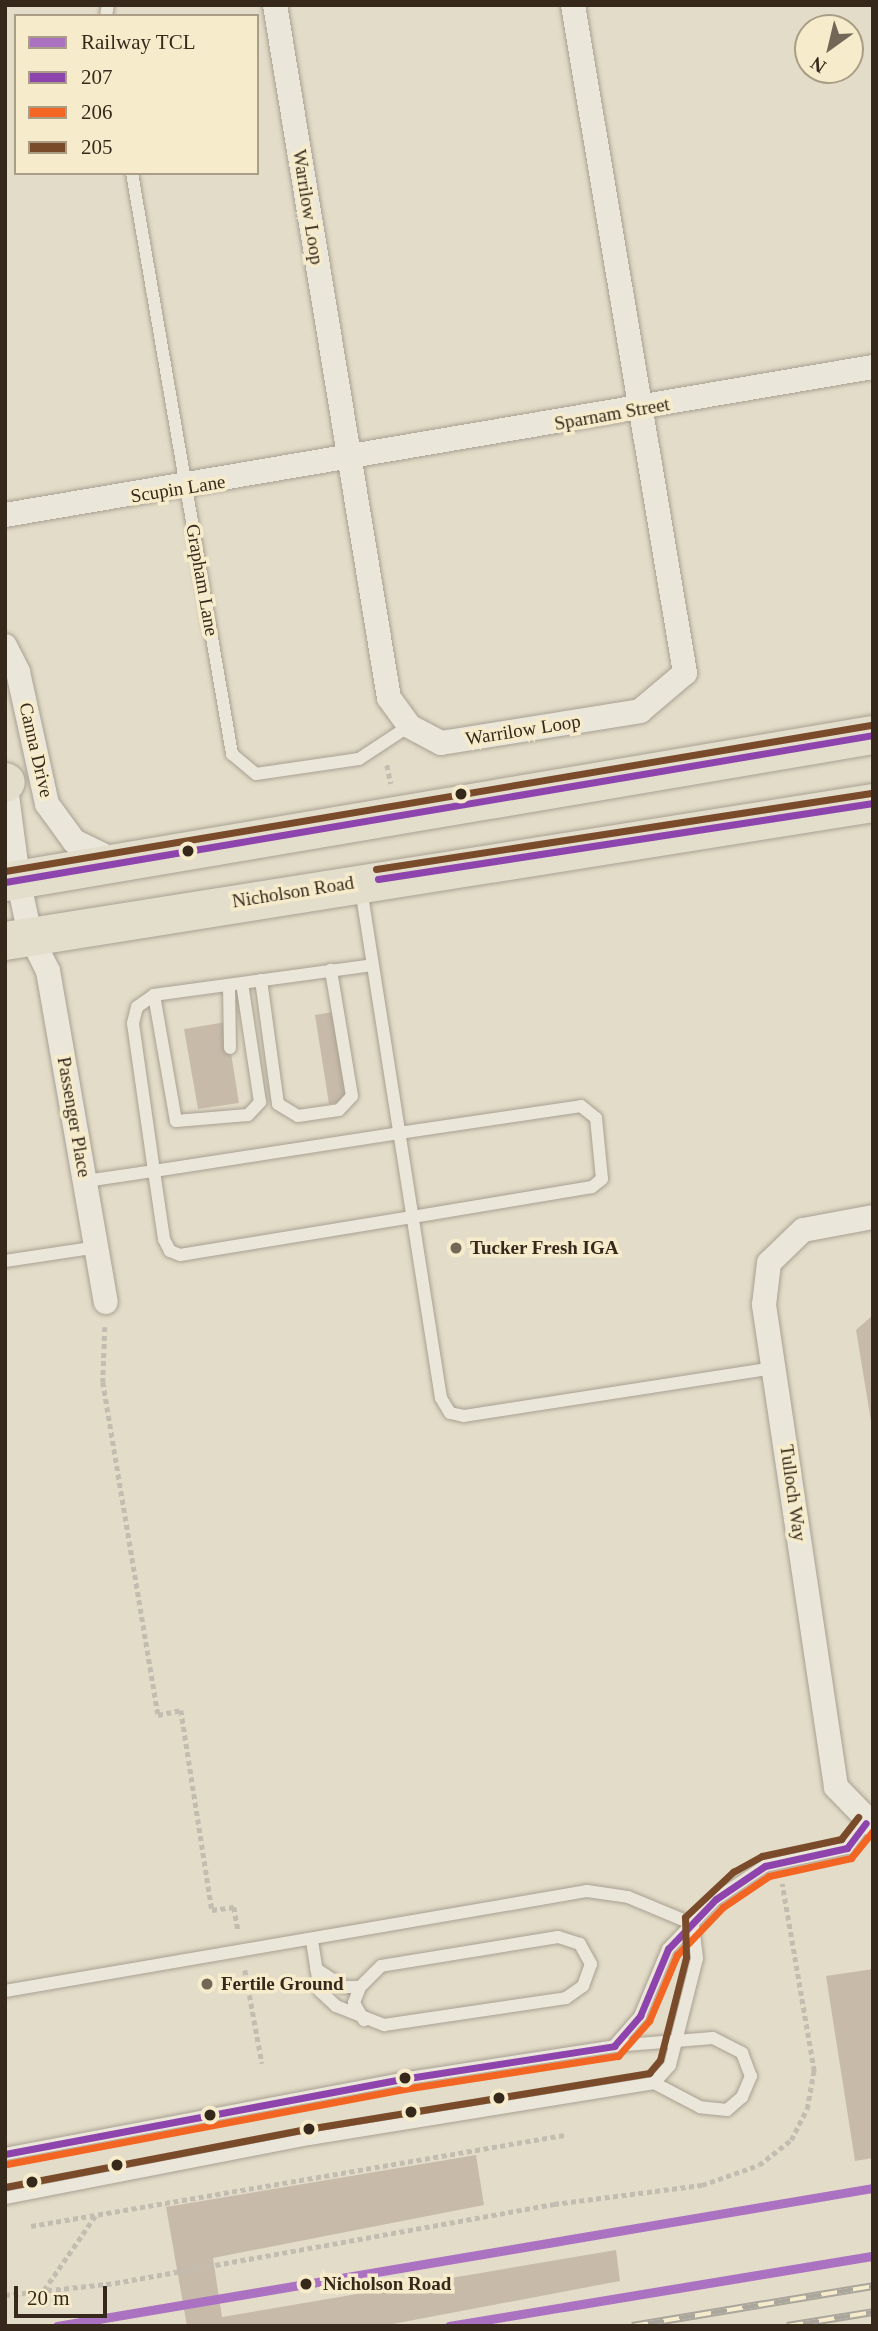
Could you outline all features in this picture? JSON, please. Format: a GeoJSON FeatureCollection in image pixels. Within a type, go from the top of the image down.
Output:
{"type":"FeatureCollection","features":[{"type":"Feature","properties":{"kind":"main road"},"geometry":{"type":"LineString","coordinates":[[12,881],[873,735]]}},
{"type":"Feature","properties":{"kind":"main road","name":"Nicholson Road"},"geometry":{"type":"LineString","coordinates":[[18,938],[359,882],[873,803]]}},
{"type":"Feature","properties":{"kind":"street","name":"Warrilow Loop"},"geometry":{"type":"LineString","coordinates":[[275,5],[389,698],[409,726],[441,743],[640,711],[685,673],[573,5]]}},
{"type":"Feature","properties":{"kind":"street","name":"Sparnam Street"},"geometry":{"type":"LineString","coordinates":[[351,460],[873,367]]}},
{"type":"Feature","properties":{"kind":"street","name":"Scupin Lane"},"geometry":{"type":"LineString","coordinates":[[5,515],[351,460]]}},
{"type":"Feature","properties":{"kind":"street","name":"Canna Drive"},"geometry":{"type":"LineString","coordinates":[[5,646],[18,672],[47,804],[74,841],[119,863]]}},
{"type":"Feature","properties":{"kind":"street","name":"Canna Drive"},"geometry":{"type":"LineString","coordinates":[[5,782],[18,938]]}},
{"type":"Feature","properties":{"kind":"street","name":"Passenger Place"},"geometry":{"type":"LineString","coordinates":[[18,938],[48,971],[106,1302]]}},
{"type":"Feature","properties":{"kind":"street","name":"Tulloch Way"},"geometry":{"type":"LineString","coordinates":[[869,1824],[836,1787],[764,1305],[769,1263],[803,1230],[873,1217]]}},
{"type":"Feature","properties":{"kind":"lane","name":"Grapham Lane"},"geometry":{"type":"LineString","coordinates":[[132,175],[232,754],[256,774],[359,758],[409,726]]}},
{"type":"Feature","properties":{"kind":"lane"},"geometry":{"type":"LineString","coordinates":[[359,882],[440,1398],[450,1413],[464,1416],[774,1368]]}},
{"type":"Feature","properties":{"kind":"lane"},"geometry":{"type":"LineString","coordinates":[[86,1181],[154,1171],[399,1133],[581,1106],[596,1118],[605,1165],[602,1179],[592,1186],[412,1217],[180,1255],[170,1251],[164,1239],[154,1171],[133,1023],[137,1007],[154,995],[372,965]]}},
{"type":"Feature","properties":{"kind":"lane"},"geometry":{"type":"LineString","coordinates":[[261,980],[278,1104],[298,1116],[339,1110],[352,1096],[331,970]]}},
{"type":"Feature","properties":{"kind":"lane"},"geometry":{"type":"LineString","coordinates":[[154,995],[176,1121],[248,1115],[260,1102],[236,984]]}},
{"type":"Feature","properties":{"kind":"lane"},"geometry":{"type":"LineString","coordinates":[[230,1048],[236,984]]}},
{"type":"Feature","properties":{"kind":"lane"},"geometry":{"type":"LineString","coordinates":[[5,1261],[97,1247]]}},
{"type":"Feature","properties":{"kind":"lane"},"geometry":{"type":"LineString","coordinates":[[614,2046],[640,2016],[668,1949],[738,1881],[779,1864],[847,1848],[869,1824]]}},
{"type":"Feature","properties":{"kind":"lane"},"geometry":{"type":"LineString","coordinates":[[5,1991],[312,1941],[587,1891],[628,1896],[693,1924]]}},
{"type":"Feature","properties":{"kind":"lane"},"geometry":{"type":"LineString","coordinates":[[654,2083],[670,2065],[677,2040],[697,1958],[693,1924]]}},
{"type":"Feature","properties":{"kind":"lane"},"geometry":{"type":"LineString","coordinates":[[312,1941],[320,1991],[364,2020],[384,2025],[566,1998],[583,1986],[591,1964],[580,1944],[558,1937],[381,1966],[360,1987],[354,2003],[364,2020]]}},
{"type":"Feature","properties":{"kind":"lane"},"geometry":{"type":"LineString","coordinates":[[316,1969],[344,1987],[360,1987]]}},
{"type":"Feature","properties":{"kind":"lane"},"geometry":{"type":"LineString","coordinates":[[5,2154],[376,2083],[614,2046],[713,2038],[742,2053],[751,2076],[742,2097],[727,2110],[700,2107],[654,2083],[309,2139],[5,2198]]}},
{"type":"Feature","properties":{"kind":"path"},"geometry":{"type":"LineString","coordinates":[[106,1302],[103,1382],[158,1715],[181,1710],[212,1910],[233,1907],[262,2063]]}},
{"type":"Feature","properties":{"kind":"path"},"geometry":{"type":"LineString","coordinates":[[5,2295],[115,2283],[554,2204],[702,2185],[759,2165],[790,2140],[807,2109],[814,2071],[779,1864]]}},
{"type":"Feature","properties":{"kind":"path"},"geometry":{"type":"LineString","coordinates":[[31,2226],[564,2134]]}},
{"type":"Feature","properties":{"kind":"path"},"geometry":{"type":"LineString","coordinates":[[43,2290],[95,2216]]}},
{"type":"Feature","properties":{"kind":"building"},"geometry":{"type":"Polygon","coordinates":[[[333,1012],[347,1101],[329,1104],[315,1015],[333,1012]]]}},
{"type":"Feature","properties":{"kind":"building"},"geometry":{"type":"Polygon","coordinates":[[[226,1022],[239,1103],[198,1109],[184,1029],[226,1022]]]}},
{"type":"Feature","properties":{"kind":"building"},"geometry":{"type":"Polygon","coordinates":[[[873,1315],[873,1421],[871,1421],[856,1330],[873,1315]]]}},
{"type":"Feature","properties":{"kind":"building"},"geometry":{"type":"Polygon","coordinates":[[[873,1969],[873,2158],[855,2161],[826,1976],[873,1969]]]}},
{"type":"Feature","properties":{"kind":"building"},"geometry":{"type":"Polygon","coordinates":[[[476,2155],[484,2205],[213,2258],[222,2317],[616,2250],[620,2281],[382,2326],[187,2326],[166,2207],[476,2155]]]}},
{"type":"Feature","properties":{"kind":"railway"},"geometry":{"type":"LineString","coordinates":[[632,2326],[873,2286]]}},
{"type":"Feature","properties":{"kind":"railway"},"geometry":{"type":"LineString","coordinates":[[787,2326],[873,2312]]}},
{"type":"Feature","properties":{"kind":"rail line","name":"TCL"},"geometry":{"type":"LineString","coordinates":[[57,2326],[873,2188]]}},
{"type":"Feature","properties":{"kind":"rail line","name":"TCL"},"geometry":{"type":"LineString","coordinates":[[449,2326],[873,2256]]}},
{"type":"Feature","properties":{"kind":"transit line","name":"205"},"geometry":{"type":"LineString","coordinates":[[5,871],[871,725]]}},
{"type":"Feature","properties":{"kind":"transit line","name":"207"},"geometry":{"type":"LineString","coordinates":[[5,882],[873,735]]}},
{"type":"Feature","properties":{"kind":"transit line","name":"205"},"geometry":{"type":"LineString","coordinates":[[376,869],[871,793]]}},
{"type":"Feature","properties":{"kind":"transit line","name":"207"},"geometry":{"type":"LineString","coordinates":[[378,879],[873,803]]}},
{"type":"Feature","properties":{"kind":"transit line","name":"205"},"geometry":{"type":"LineString","coordinates":[[5,2187],[307,2129],[649,2073],[660,2060],[686,1957],[685,1917],[733,1872],[762,1856],[841,1839],[858,1817]]}},
{"type":"Feature","properties":{"kind":"transit line","name":"207"},"geometry":{"type":"LineString","coordinates":[[5,2154],[402,2079],[614,2046],[640,2016],[668,1949],[716,1899],[765,1866],[847,1848],[866,1823]]}},
{"type":"Feature","properties":{"kind":"transit line","name":"206"},"geometry":{"type":"LineString","coordinates":[[7,2164],[404,2089],[618,2056],[649,2021],[677,1955],[723,1907],[769,1876],[851,1858],[873,1831]]}},
{"type":"Feature","properties":{"kind":"place","name":"Tucker Fresh IGA"},"geometry":{"type":"Point","coordinates":[456,1248]}},
{"type":"Feature","properties":{"kind":"place","name":"Fertile Ground"},"geometry":{"type":"Point","coordinates":[207,1984]}},
{"type":"Feature","properties":{"kind":"place","name":"Nicholson Road"},"geometry":{"type":"Point","coordinates":[306,2284]}}]}
